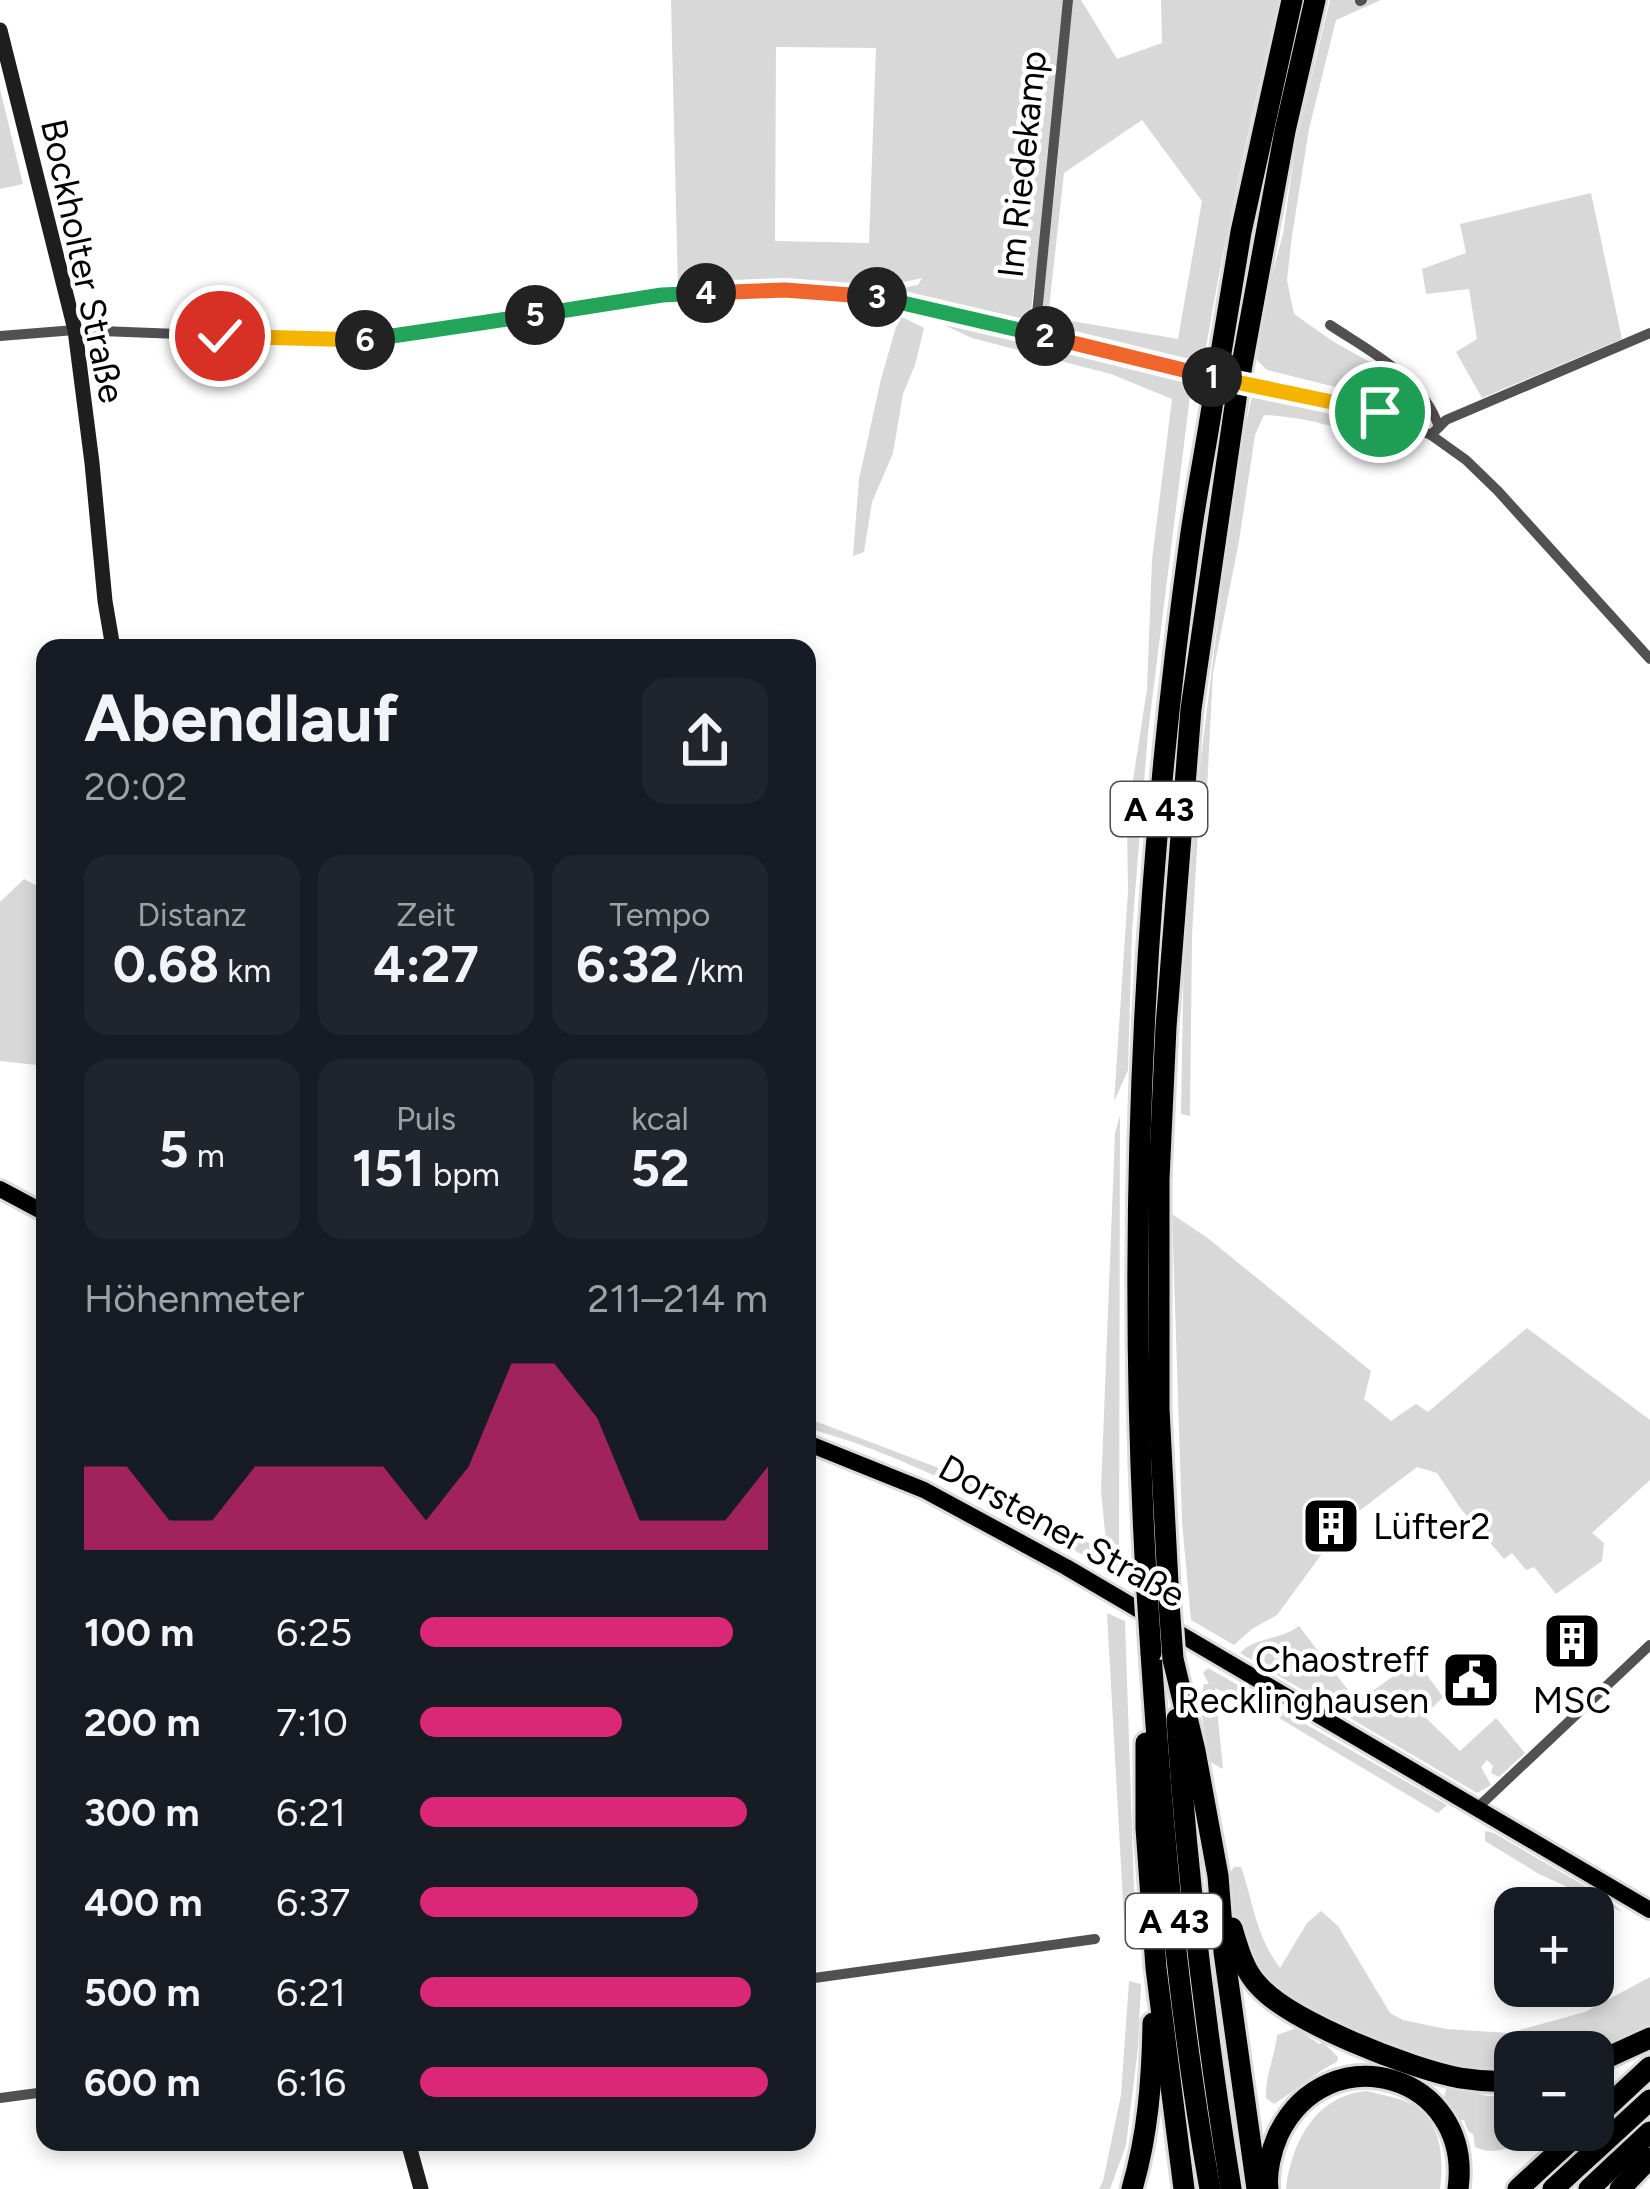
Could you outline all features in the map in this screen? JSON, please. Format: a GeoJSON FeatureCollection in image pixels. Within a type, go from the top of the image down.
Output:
{"type":"FeatureCollection","features":[{"type":"Feature","properties":{"kind":"highway","name":"A 43"},"geometry":{"type":"LineString","coordinates":[[1210,2189],[1171,1895],[1162,1656],[1169,1604],[1160,1409],[1159,1179],[1168,984],[1191,710],[1241,232],[1292,0]]}},
{"type":"Feature","properties":{"kind":"highway","name":"A 43"},"geometry":{"type":"LineString","coordinates":[[1231,2189],[1162,1656],[1147,1592],[1138,1449],[1145,1011],[1159,816],[1191,535],[1315,0]]}},
{"type":"Feature","properties":{"kind":"highway"},"geometry":{"type":"LineString","coordinates":[[1162,1656],[1195,1751],[1218,1876],[1257,2189]]}},
{"type":"Feature","properties":{"kind":"highway"},"geometry":{"type":"LineString","coordinates":[[1162,1656],[1145,1786],[1156,1968],[1184,2189]]}},
{"type":"Feature","properties":{"kind":"highway"},"geometry":{"type":"LineString","coordinates":[[1218,1876],[1226,1890],[1240,1954],[1256,1984],[1284,2008],[1435,2072],[1494,2080]]}},
{"type":"Feature","properties":{"kind":"highway"},"geometry":{"type":"LineString","coordinates":[[1132,2189],[1144,2145],[1151,2086],[1156,1968]]}},
{"type":"Feature","properties":{"kind":"highway"},"geometry":{"type":"LineString","coordinates":[[1614,2054],[1650,2038]]}},
{"type":"Feature","properties":{"kind":"highway"},"geometry":{"type":"LineString","coordinates":[[1614,2100],[1650,2067]]}},
{"type":"Feature","properties":{"kind":"highway"},"geometry":{"type":"LineString","coordinates":[[1268,2189],[1273,2145],[1286,2117],[1322,2086],[1350,2077],[1390,2079],[1425,2093],[1452,2134],[1460,2160],[1458,2189]]}},
{"type":"Feature","properties":{"kind":"highway"},"geometry":{"type":"LineString","coordinates":[[1553,2189],[1650,2100]]}},
{"type":"Feature","properties":{"kind":"highway"},"geometry":{"type":"LineString","coordinates":[[1589,2189],[1650,2132]]}},
{"type":"Feature","properties":{"kind":"highway"},"geometry":{"type":"LineString","coordinates":[[1518,2189],[1559,2151]]}},
{"type":"Feature","properties":{"kind":"highway"},"geometry":{"type":"LineString","coordinates":[[1620,2189],[1650,2158]]}},
{"type":"Feature","properties":{"kind":"main road"},"geometry":{"type":"LineString","coordinates":[[0,1189],[36,1208]]}},
{"type":"Feature","properties":{"kind":"main road","name":"Dorstener Straße"},"geometry":{"type":"LineString","coordinates":[[816,1447],[924,1490],[1066,1567],[1650,1910]]}},
{"type":"Feature","properties":{"kind":"street","name":"Im Riedekamp"},"geometry":{"type":"LineString","coordinates":[[1035,334],[1068,0]]}},
{"type":"Feature","properties":{"kind":"street","name":"Bockholter Straße"},"geometry":{"type":"LineString","coordinates":[[0,30],[75,330],[111,639]]}},
{"type":"Feature","properties":{"kind":"street"},"geometry":{"type":"LineString","coordinates":[[0,336],[75,330],[357,341],[662,295],[785,290],[866,294],[1193,373],[1380,412],[1435,431],[1498,491],[1650,659]]}},
{"type":"Feature","properties":{"kind":"street"},"geometry":{"type":"LineString","coordinates":[[1330,325],[1398,370],[1424,397],[1435,431]]}},
{"type":"Feature","properties":{"kind":"street"},"geometry":{"type":"LineString","coordinates":[[1435,431],[1445,420],[1650,333]]}},
{"type":"Feature","properties":{"kind":"street"},"geometry":{"type":"LineString","coordinates":[[1476,1809],[1650,1645]]}},
{"type":"Feature","properties":{"kind":"street"},"geometry":{"type":"LineString","coordinates":[[816,1978],[1095,1939]]}},
{"type":"Feature","properties":{"kind":"street"},"geometry":{"type":"LineString","coordinates":[[0,2098],[36,2093]]}},
{"type":"Feature","properties":{"kind":"street"},"geometry":{"type":"LineString","coordinates":[[410,2151],[421,2189]]}},
{"type":"Feature","properties":{"kind":"shaded area"},"geometry":{"type":"Polygon","coordinates":[[[671,0],[1066,0],[1031,310],[1021,319],[1007,322],[876,293],[918,285],[922,278],[868,290],[797,284],[678,290],[671,0]],[[776,47],[775,241],[869,243],[876,48],[776,47]]]}},
{"type":"Feature","properties":{"kind":"shaded area"},"geometry":{"type":"Polygon","coordinates":[[[1072,0],[1081,0],[1117,59],[1162,43],[1161,0],[1279,0],[1237,185],[1202,372],[1039,332],[1072,0]],[[1142,120],[1064,173],[1048,317],[1178,339],[1202,201],[1142,120]]]}},
{"type":"Feature","properties":{"kind":"shaded area"},"geometry":{"type":"Polygon","coordinates":[[[1330,0],[1381,0],[1336,20],[1309,129],[1292,236],[1287,280],[1294,314],[1402,380],[1431,413],[1426,427],[1400,403],[1267,370],[1257,360],[1296,142],[1330,0]]]}},
{"type":"Feature","properties":{"kind":"shaded area"},"geometry":{"type":"Polygon","coordinates":[[[0,89],[23,184],[0,189],[0,89]]]}},
{"type":"Feature","properties":{"kind":"shaded area"},"geometry":{"type":"Polygon","coordinates":[[[1591,193],[1622,339],[1482,398],[1456,352],[1477,339],[1469,289],[1426,294],[1422,269],[1466,253],[1460,224],[1591,193]]]}},
{"type":"Feature","properties":{"kind":"shaded area"},"geometry":{"type":"Polygon","coordinates":[[[902,317],[924,328],[903,394],[893,453],[872,502],[864,552],[853,556],[859,479],[881,379],[902,317]]]}},
{"type":"Feature","properties":{"kind":"shaded area"},"geometry":{"type":"Polygon","coordinates":[[[947,321],[1192,380],[1148,733],[1132,931],[1128,1070],[1114,1102],[1128,891],[1127,819],[1147,689],[1152,560],[1172,399],[1111,374],[972,338],[946,326],[947,321]]]}},
{"type":"Feature","properties":{"kind":"shaded area"},"geometry":{"type":"Polygon","coordinates":[[[1253,392],[1372,419],[1405,434],[1388,465],[1390,444],[1312,421],[1264,415],[1255,435],[1213,673],[1206,808],[1199,814],[1190,1116],[1181,1114],[1184,939],[1198,782],[1237,465],[1253,392]]]}},
{"type":"Feature","properties":{"kind":"shaded area"},"geometry":{"type":"Polygon","coordinates":[[[24,879],[36,885],[36,1065],[0,1061],[0,902],[24,879]]]}},
{"type":"Feature","properties":{"kind":"shaded area"},"geometry":{"type":"Polygon","coordinates":[[[1120,1115],[1119,1577],[927,1472],[816,1431],[816,1421],[936,1467],[1107,1553],[1101,1490],[1115,1133],[1120,1115]]]}},
{"type":"Feature","properties":{"kind":"shaded area"},"geometry":{"type":"Polygon","coordinates":[[[1172,1214],[1371,1371],[1364,1399],[1391,1421],[1416,1404],[1428,1412],[1527,1328],[1650,1420],[1650,1480],[1592,1533],[1604,1543],[1602,1561],[1556,1594],[1534,1567],[1526,1570],[1512,1553],[1504,1559],[1437,1473],[1417,1467],[1346,1521],[1277,1615],[1234,1645],[1191,1620],[1182,1522],[1172,1214]]]}},
{"type":"Feature","properties":{"kind":"shaded area"},"geometry":{"type":"Polygon","coordinates":[[[1107,1613],[1125,1621],[1135,1918],[1124,1920],[1107,1613]]]}},
{"type":"Feature","properties":{"kind":"shaded area"},"geometry":{"type":"Polygon","coordinates":[[[1299,1626],[1357,1702],[1416,1660],[1443,1697],[1424,1716],[1460,1751],[1496,1718],[1525,1753],[1499,1777],[1491,1773],[1493,1766],[1487,1760],[1481,1767],[1491,1785],[1477,1793],[1240,1653],[1299,1626]]]}},
{"type":"Feature","properties":{"kind":"shaded area"},"geometry":{"type":"Polygon","coordinates":[[[1208,1668],[1257,1696],[1256,1707],[1215,1688],[1223,1769],[1210,1762],[1203,1723],[1202,1693],[1204,1684],[1209,1684],[1203,1673],[1208,1668]]]}},
{"type":"Feature","properties":{"kind":"shaded area"},"geometry":{"type":"Polygon","coordinates":[[[1279,1709],[1447,1805],[1438,1813],[1279,1718],[1279,1709]]]}},
{"type":"Feature","properties":{"kind":"shaded area"},"geometry":{"type":"Polygon","coordinates":[[[1485,1831],[1494,1833],[1587,1887],[1567,1887],[1485,1841],[1485,1831]]]}},
{"type":"Feature","properties":{"kind":"shaded area"},"geometry":{"type":"Polygon","coordinates":[[[1241,1867],[1260,1931],[1280,1968],[1307,1923],[1321,1911],[1338,1926],[1390,2013],[1446,2029],[1494,2032],[1494,2068],[1428,2057],[1341,2025],[1287,1997],[1259,1971],[1246,1949],[1229,1874],[1241,1867]]]}},
{"type":"Feature","properties":{"kind":"shaded area"},"geometry":{"type":"Polygon","coordinates":[[[1650,1977],[1650,2029],[1614,2045],[1614,2031],[1516,2031],[1594,2007],[1614,2007],[1614,1996],[1650,1977]]]}},
{"type":"Feature","properties":{"kind":"shaded area"},"geometry":{"type":"Polygon","coordinates":[[[1129,1981],[1141,1984],[1126,2145],[1110,2189],[1099,2189],[1121,2095],[1129,1981]]]}},
{"type":"Feature","properties":{"kind":"shaded area"},"geometry":{"type":"Polygon","coordinates":[[[1296,2028],[1319,2044],[1323,2042],[1338,2057],[1337,2062],[1274,2104],[1266,2098],[1266,2090],[1277,2035],[1296,2028]]]}},
{"type":"Feature","properties":{"kind":"shaded area"},"geometry":{"type":"Polygon","coordinates":[[[1447,2087],[1494,2096],[1494,2151],[1475,2147],[1464,2120],[1456,2120],[1442,2103],[1447,2087]]]}},
{"type":"Feature","properties":{"kind":"shaded area"},"geometry":{"type":"Polygon","coordinates":[[[1367,2091],[1410,2103],[1431,2122],[1441,2155],[1440,2189],[1286,2189],[1293,2155],[1309,2125],[1333,2102],[1367,2091]]]}},
{"type":"Feature","properties":{"kind":"place","name":"Lüfter2"},"geometry":{"type":"Point","coordinates":[1331,1526]}},
{"type":"Feature","properties":{"kind":"place","name":"MSC"},"geometry":{"type":"Point","coordinates":[1572,1641]}},
{"type":"Feature","properties":{"kind":"place","name":"Chaostreff Recklinghausen"},"geometry":{"type":"Point","coordinates":[1471,1680]}},
{"type":"Feature","properties":{"kind":"route"},"geometry":{"type":"LineString","coordinates":[[220,336],[357,341],[662,295],[785,290],[866,294],[1193,373],[1380,412]]}}]}
